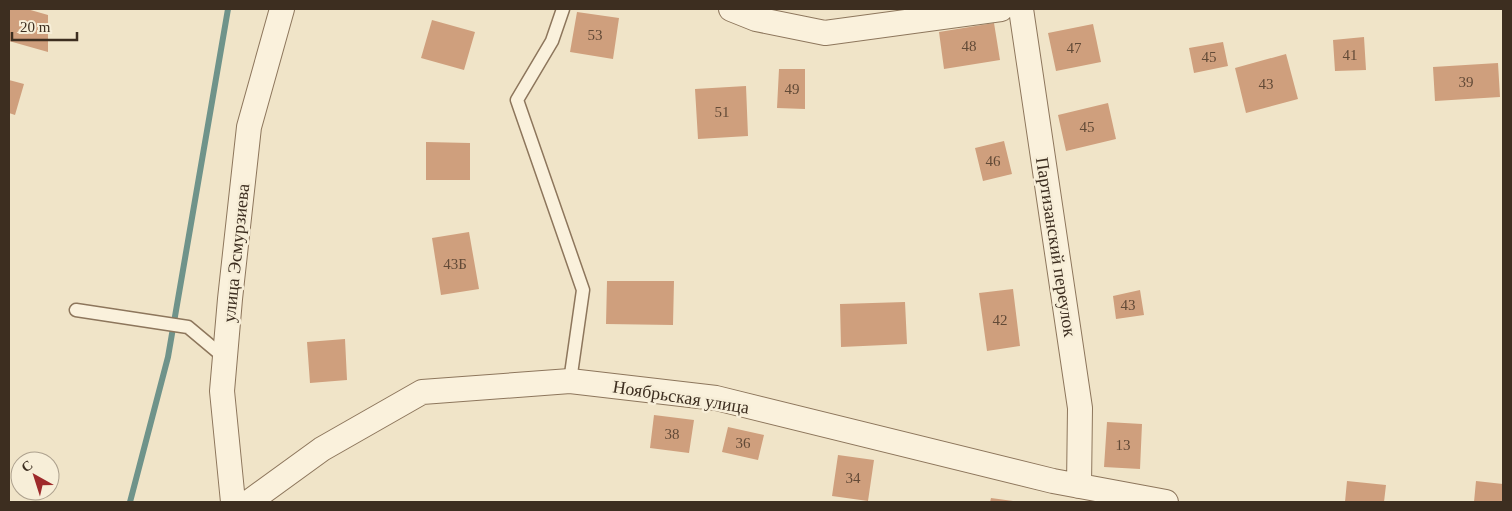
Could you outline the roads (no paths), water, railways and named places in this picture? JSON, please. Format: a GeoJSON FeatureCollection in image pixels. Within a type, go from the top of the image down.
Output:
{"type":"FeatureCollection","features":[{"type":"Feature","properties":{"kind":"street","name":"улица Эсмурзиева"},"geometry":{"type":"LineString","coordinates":[[232,502],[222,391],[225,358],[249,127],[282,9]]}},
{"type":"Feature","properties":{"kind":"street"},"geometry":{"type":"LineString","coordinates":[[731,9],[825,33],[1001,9]]}},
{"type":"Feature","properties":{"kind":"street","name":"Партизанский переулок"},"geometry":{"type":"LineString","coordinates":[[1021,9],[1080,408],[1079,486]]}},
{"type":"Feature","properties":{"kind":"street","name":"Ноябрьская улица"},"geometry":{"type":"LineString","coordinates":[[249,502],[322,449],[422,392],[570,381],[716,398],[1052,492],[1079,486],[1166,502]]}},
{"type":"Feature","properties":{"kind":"lane"},"geometry":{"type":"LineString","coordinates":[[563,9],[552,41],[517,100],[583,290],[570,381]]}},
{"type":"Feature","properties":{"kind":"lane"},"geometry":{"type":"LineString","coordinates":[[76,310],[188,327],[225,358]]}},
{"type":"Feature","properties":{"kind":"waterway"},"geometry":{"type":"LineString","coordinates":[[130,502],[168,357],[228,9]]}}]}
